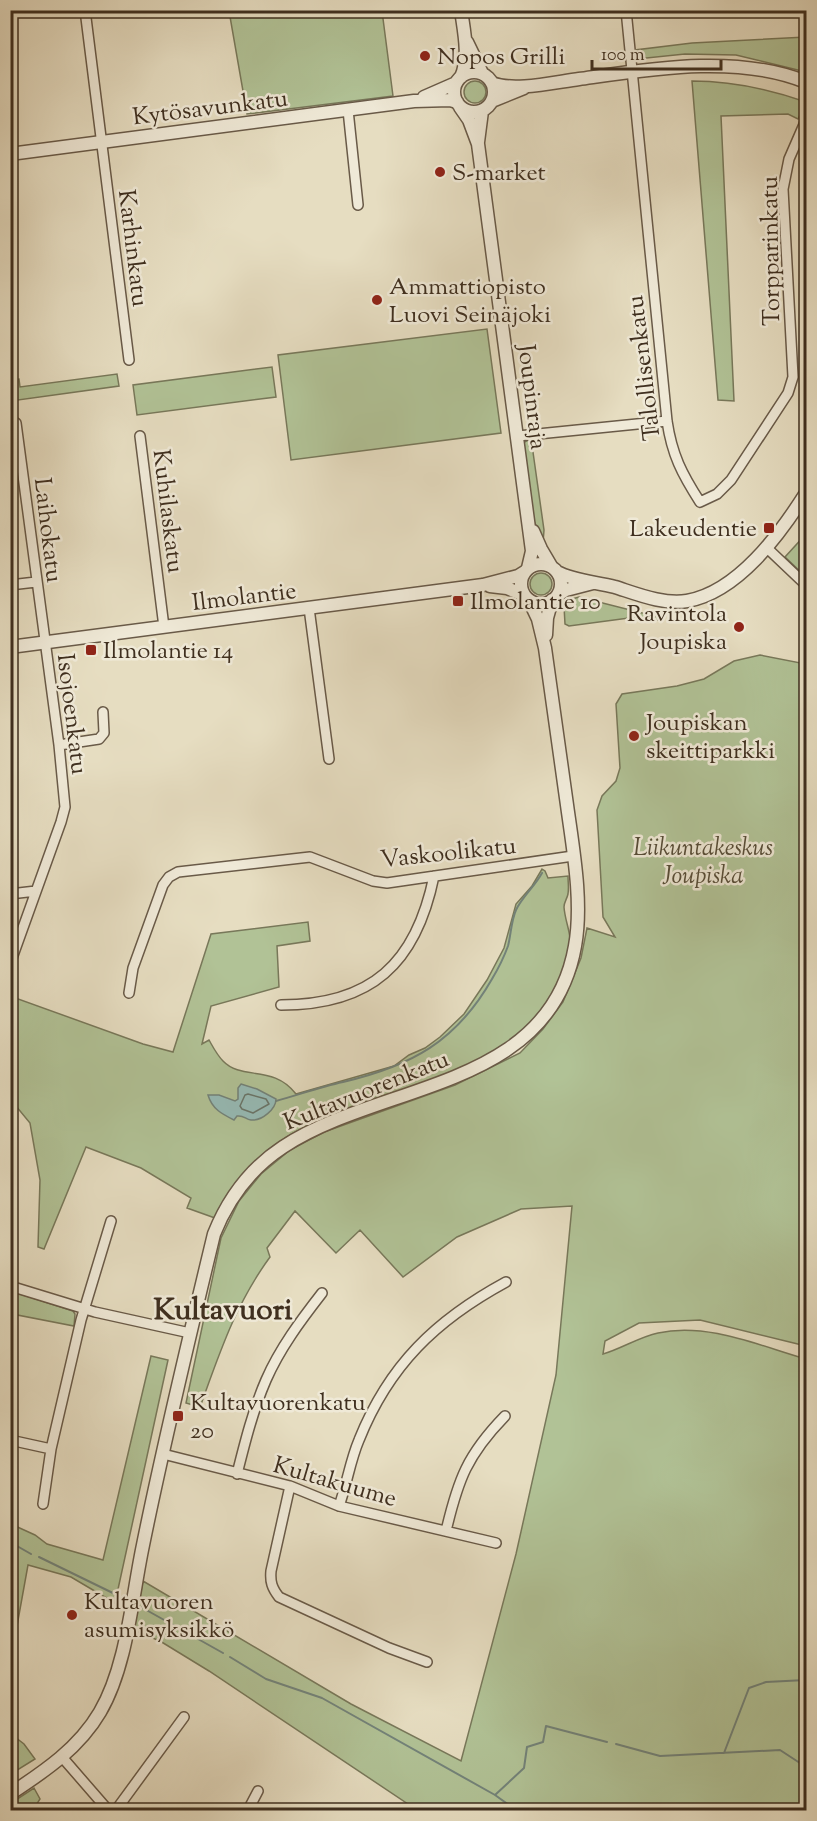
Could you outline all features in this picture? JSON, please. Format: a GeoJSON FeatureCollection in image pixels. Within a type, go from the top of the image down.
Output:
{"type":"FeatureCollection","features":[{"type":"Feature","properties":{"kind":"street","name":"Karhinkatu"},"geometry":{"type":"LineString","coordinates":[[85,10],[129,360]]}},
{"type":"Feature","properties":{"kind":"street"},"geometry":{"type":"LineString","coordinates":[[461,10],[465,39],[464,68],[454,89],[459,105],[471,112],[482,111],[492,101],[531,86]]}},
{"type":"Feature","properties":{"kind":"street","name":"Talollisenkatu"},"geometry":{"type":"LineString","coordinates":[[626,10],[667,421],[671,447],[681,471],[700,502],[717,494],[731,480],[788,393],[793,377],[792,349]]}},
{"type":"Feature","properties":{"kind":"street"},"geometry":{"type":"LineString","coordinates":[[465,39],[482,73],[492,83],[499,86],[531,86],[684,66],[715,66],[777,74],[807,82]]}},
{"type":"Feature","properties":{"kind":"street"},"geometry":{"type":"LineString","coordinates":[[458,80],[471,72],[482,73]]}},
{"type":"Feature","properties":{"kind":"street","name":"Kytösavunkatu"},"geometry":{"type":"LineString","coordinates":[[414,101],[458,80]]}},
{"type":"Feature","properties":{"kind":"street"},"geometry":{"type":"LineString","coordinates":[[492,83],[494,95],[492,101]]}},
{"type":"Feature","properties":{"kind":"street","name":"Kytösavunkatu"},"geometry":{"type":"LineString","coordinates":[[10,154],[414,101],[450,100],[459,105]]}},
{"type":"Feature","properties":{"kind":"street","name":"Joupinraja"},"geometry":{"type":"LineString","coordinates":[[459,105],[469,120],[478,144],[532,551],[527,569]]}},
{"type":"Feature","properties":{"kind":"street"},"geometry":{"type":"LineString","coordinates":[[348,110],[358,205]]}},
{"type":"Feature","properties":{"kind":"street","name":"Joupinraja"},"geometry":{"type":"LineString","coordinates":[[478,144],[482,111]]}},
{"type":"Feature","properties":{"kind":"street","name":"Torpparinkatu"},"geometry":{"type":"LineString","coordinates":[[792,349],[783,189],[789,159],[807,120]]}},
{"type":"Feature","properties":{"kind":"street"},"geometry":{"type":"LineString","coordinates":[[518,436],[667,421]]}},
{"type":"Feature","properties":{"kind":"street","name":"Laihokatu"},"geometry":{"type":"LineString","coordinates":[[16,423],[44,643]]}},
{"type":"Feature","properties":{"kind":"street","name":"Kuhilaskatu"},"geometry":{"type":"LineString","coordinates":[[140,436],[164,627]]}},
{"type":"Feature","properties":{"kind":"street"},"geometry":{"type":"LineString","coordinates":[[597,582],[575,588],[540,604],[527,598],[521,582],[527,569],[540,564],[565,576],[597,582],[668,601],[686,601],[708,595],[725,586],[766,547],[807,493]]}},
{"type":"Feature","properties":{"kind":"street","name":"Joupinraja"},"geometry":{"type":"LineString","coordinates":[[527,513],[541,549],[554,569]]}},
{"type":"Feature","properties":{"kind":"street"},"geometry":{"type":"LineString","coordinates":[[766,547],[807,585]]}},
{"type":"Feature","properties":{"kind":"street","name":"Ilmolantie"},"geometry":{"type":"LineString","coordinates":[[10,647],[483,585],[518,576],[527,569]]}},
{"type":"Feature","properties":{"kind":"street"},"geometry":{"type":"LineString","coordinates":[[554,569],[561,583],[555,598]]}},
{"type":"Feature","properties":{"kind":"street"},"geometry":{"type":"LineString","coordinates":[[10,585],[36,582]]}},
{"type":"Feature","properties":{"kind":"street","name":"Ilmolantie"},"geometry":{"type":"LineString","coordinates":[[483,585],[507,588],[527,598]]}},
{"type":"Feature","properties":{"kind":"street","name":"Kultavuorenkatu"},"geometry":{"type":"LineString","coordinates":[[10,1794],[62,1757],[91,1726],[111,1690],[129,1619],[142,1546],[214,1234],[234,1195],[262,1162],[306,1133],[485,1063],[523,1039],[556,997],[567,973],[575,947],[577,918],[573,856],[545,648],[538,619],[527,598]]}},
{"type":"Feature","properties":{"kind":"street","name":"Kultavuorenkatu"},"geometry":{"type":"LineString","coordinates":[[545,648],[547,618],[555,598]]}},
{"type":"Feature","properties":{"kind":"street"},"geometry":{"type":"LineString","coordinates":[[309,608],[329,759]]}},
{"type":"Feature","properties":{"kind":"street","name":"Isojoenkatu"},"geometry":{"type":"LineString","coordinates":[[11,961],[62,822],[65,807],[59,745],[44,643]]}},
{"type":"Feature","properties":{"kind":"street"},"geometry":{"type":"LineString","coordinates":[[59,745],[99,739],[104,733],[103,712]]}},
{"type":"Feature","properties":{"kind":"street","name":"Vaskoolikatu"},"geometry":{"type":"LineString","coordinates":[[129,993],[133,969],[163,885],[169,877],[178,872],[310,857],[380,882],[404,882],[573,856]]}},
{"type":"Feature","properties":{"kind":"street"},"geometry":{"type":"LineString","coordinates":[[280,1005],[309,1005],[336,1000],[375,981],[409,946],[429,902],[434,876]]}},
{"type":"Feature","properties":{"kind":"street"},"geometry":{"type":"LineString","coordinates":[[10,894],[36,891]]}},
{"type":"Feature","properties":{"kind":"street"},"geometry":{"type":"LineString","coordinates":[[43,1504],[51,1449],[84,1308],[111,1221]]}},
{"type":"Feature","properties":{"kind":"street"},"geometry":{"type":"LineString","coordinates":[[339,1506],[358,1441],[393,1375],[448,1318],[473,1300],[506,1282]]}},
{"type":"Feature","properties":{"kind":"street"},"geometry":{"type":"LineString","coordinates":[[10,1286],[84,1308],[190,1333]]}},
{"type":"Feature","properties":{"kind":"street"},"geometry":{"type":"LineString","coordinates":[[237,1474],[267,1377],[288,1340],[322,1293]]}},
{"type":"Feature","properties":{"kind":"street"},"geometry":{"type":"LineString","coordinates":[[446,1531],[454,1495],[466,1466],[484,1437],[505,1416]]}},
{"type":"Feature","properties":{"kind":"street"},"geometry":{"type":"LineString","coordinates":[[10,1440],[51,1449]]}},
{"type":"Feature","properties":{"kind":"street","name":"Kultakuume"},"geometry":{"type":"LineString","coordinates":[[163,1454],[290,1486],[339,1506],[496,1543]]}},
{"type":"Feature","properties":{"kind":"street"},"geometry":{"type":"LineString","coordinates":[[290,1486],[271,1571],[270,1581],[273,1590],[279,1597],[389,1648],[427,1662]]}},
{"type":"Feature","properties":{"kind":"street"},"geometry":{"type":"LineString","coordinates":[[116,1810],[184,1717]]}},
{"type":"Feature","properties":{"kind":"street"},"geometry":{"type":"LineString","coordinates":[[62,1757],[108,1810]]}},
{"type":"Feature","properties":{"kind":"street"},"geometry":{"type":"LineString","coordinates":[[248,1810],[258,1791]]}},
{"type":"Feature","properties":{"kind":"green space"},"geometry":{"type":"Polygon","coordinates":[[[229,11],[382,11],[393,96],[247,114],[229,11]]]}},
{"type":"Feature","properties":{"kind":"green space"},"geometry":{"type":"Polygon","coordinates":[[[806,37],[806,72],[736,55],[685,54],[637,59],[635,50],[692,43],[806,37]]]}},
{"type":"Feature","properties":{"kind":"green space"},"geometry":{"type":"Polygon","coordinates":[[[471,81],[479,81],[486,88],[486,96],[479,103],[471,103],[464,96],[464,88],[471,81]]]}},
{"type":"Feature","properties":{"kind":"green space"},"geometry":{"type":"Polygon","coordinates":[[[692,81],[721,82],[750,87],[806,102],[798,119],[788,114],[721,116],[734,401],[718,400],[692,81]]]}},
{"type":"Feature","properties":{"kind":"green space"},"geometry":{"type":"Polygon","coordinates":[[[487,329],[501,433],[291,460],[278,355],[487,329]]]}},
{"type":"Feature","properties":{"kind":"green space"},"geometry":{"type":"Polygon","coordinates":[[[272,367],[276,397],[137,415],[133,385],[272,367]]]}},
{"type":"Feature","properties":{"kind":"green space"},"geometry":{"type":"Polygon","coordinates":[[[117,374],[119,386],[11,401],[11,380],[19,379],[20,387],[117,374]]]}},
{"type":"Feature","properties":{"kind":"green space"},"geometry":{"type":"Polygon","coordinates":[[[531,438],[544,530],[543,543],[534,521],[523,443],[531,438]]]}},
{"type":"Feature","properties":{"kind":"green space"},"geometry":{"type":"Polygon","coordinates":[[[806,534],[806,577],[785,557],[806,534]]]}},
{"type":"Feature","properties":{"kind":"green space"},"geometry":{"type":"Polygon","coordinates":[[[537,573],[545,573],[552,580],[552,588],[545,595],[537,595],[530,588],[530,580],[537,573]]]}},
{"type":"Feature","properties":{"kind":"green space"},"geometry":{"type":"Polygon","coordinates":[[[579,597],[658,617],[658,620],[629,618],[569,626],[565,624],[564,606],[572,599],[579,597]]]}},
{"type":"Feature","properties":{"kind":"green space","name":"Liikuntakeskus Joupiska"},"geometry":{"type":"Polygon","coordinates":[[[760,655],[806,664],[806,1346],[700,1320],[639,1323],[605,1341],[603,1354],[644,1337],[677,1330],[733,1337],[806,1359],[806,1810],[417,1810],[209,1671],[160,1641],[133,1630],[143,1581],[351,1704],[461,1761],[516,1554],[556,1375],[572,1206],[521,1209],[457,1237],[403,1277],[360,1230],[336,1253],[295,1211],[267,1248],[270,1257],[238,1311],[200,1407],[186,1403],[221,1238],[239,1201],[261,1174],[290,1150],[324,1132],[455,1085],[520,1053],[543,1029],[563,1002],[581,958],[587,928],[615,937],[603,917],[597,810],[602,796],[616,781],[620,768],[616,704],[622,694],[677,686],[704,679],[734,661],[760,655]]]}},
{"type":"Feature","properties":{"kind":"green space"},"geometry":{"type":"Polygon","coordinates":[[[542,869],[548,878],[568,876],[568,894],[564,907],[570,945],[559,979],[547,1002],[533,1021],[516,1037],[475,1062],[289,1135],[271,1147],[243,1174],[215,1218],[187,1208],[191,1198],[141,1168],[86,1147],[44,1249],[38,1247],[40,1180],[30,1123],[11,1100],[10,996],[143,1044],[173,1052],[211,934],[308,922],[310,941],[277,946],[279,987],[211,1006],[202,1044],[209,1040],[221,1059],[231,1067],[278,1079],[296,1094],[394,1066],[440,1037],[464,1014],[487,980],[504,948],[516,904],[532,886],[542,869]]]}},
{"type":"Feature","properties":{"kind":"green space"},"geometry":{"type":"Polygon","coordinates":[[[11,1291],[73,1311],[74,1326],[17,1315],[11,1346],[11,1291]]]}},
{"type":"Feature","properties":{"kind":"green space"},"geometry":{"type":"Polygon","coordinates":[[[151,1356],[168,1360],[115,1603],[71,1577],[28,1565],[11,1659],[11,1524],[35,1535],[47,1544],[103,1560],[151,1356]]]}},
{"type":"Feature","properties":{"kind":"green space"},"geometry":{"type":"Polygon","coordinates":[[[11,1734],[24,1744],[35,1759],[11,1774],[11,1734]]]}},
{"type":"Feature","properties":{"kind":"green space"},"geometry":{"type":"Polygon","coordinates":[[[34,1788],[40,1799],[33,1810],[11,1810],[11,1803],[34,1788]]]}},
{"type":"Feature","properties":{"kind":"water"},"geometry":{"type":"Polygon","coordinates":[[[241,1084],[276,1099],[271,1110],[255,1120],[237,1116],[234,1120],[222,1113],[210,1100],[208,1095],[219,1095],[235,1101],[238,1099],[238,1088],[241,1084]]]}},
{"type":"Feature","properties":{"kind":"waterway"},"geometry":{"type":"LineString","coordinates":[[276,1101],[390,1068],[411,1059],[447,1035],[478,1001],[492,979],[508,946],[516,910],[542,873]]}},
{"type":"Feature","properties":{"kind":"waterway"},"geometry":{"type":"LineString","coordinates":[[10,1542],[31,1554]]}},
{"type":"Feature","properties":{"kind":"waterway"},"geometry":{"type":"LineString","coordinates":[[39,1557],[119,1596]]}},
{"type":"Feature","properties":{"kind":"waterway"},"geometry":{"type":"LineString","coordinates":[[141,1607],[223,1653]]}},
{"type":"Feature","properties":{"kind":"waterway"},"geometry":{"type":"LineString","coordinates":[[230,1657],[266,1679],[322,1698],[495,1795],[516,1810]]}},
{"type":"Feature","properties":{"kind":"waterway"},"geometry":{"type":"LineString","coordinates":[[724,1753],[749,1688],[766,1682],[806,1680]]}},
{"type":"Feature","properties":{"kind":"waterway"},"geometry":{"type":"LineString","coordinates":[[495,1795],[524,1768],[527,1747],[543,1742],[546,1726],[607,1742]]}},
{"type":"Feature","properties":{"kind":"waterway"},"geometry":{"type":"LineString","coordinates":[[616,1744],[660,1756],[780,1750],[806,1767]]}},
{"type":"Feature","properties":{"kind":"place","name":"Nopos Grilli"},"geometry":{"type":"Point","coordinates":[425,56]}},
{"type":"Feature","properties":{"kind":"place","name":"S-market"},"geometry":{"type":"Point","coordinates":[440,172]}},
{"type":"Feature","properties":{"kind":"place","name":"Ammattiopisto Luovi Seinäjoki"},"geometry":{"type":"Point","coordinates":[377,300]}},
{"type":"Feature","properties":{"kind":"place","name":"Lakeudentie"},"geometry":{"type":"Point","coordinates":[769,528]}},
{"type":"Feature","properties":{"kind":"place","name":"Ilmolantie 10"},"geometry":{"type":"Point","coordinates":[458,601]}},
{"type":"Feature","properties":{"kind":"place","name":"Ravintola Joupiska"},"geometry":{"type":"Point","coordinates":[739,627]}},
{"type":"Feature","properties":{"kind":"place","name":"Ilmolantie 14"},"geometry":{"type":"Point","coordinates":[91,650]}},
{"type":"Feature","properties":{"kind":"place","name":"Joupiskan skeittiparkki"},"geometry":{"type":"Point","coordinates":[634,736]}},
{"type":"Feature","properties":{"kind":"place","name":"Kultavuorenkatu 20"},"geometry":{"type":"Point","coordinates":[178,1416]}},
{"type":"Feature","properties":{"kind":"place","name":"Kultavuoren asumisyksikkö"},"geometry":{"type":"Point","coordinates":[72,1615]}},
{"type":"Feature","properties":{"kind":"district","name":"Kultavuori"},"geometry":{"type":"Point","coordinates":[223,1309]}}]}
